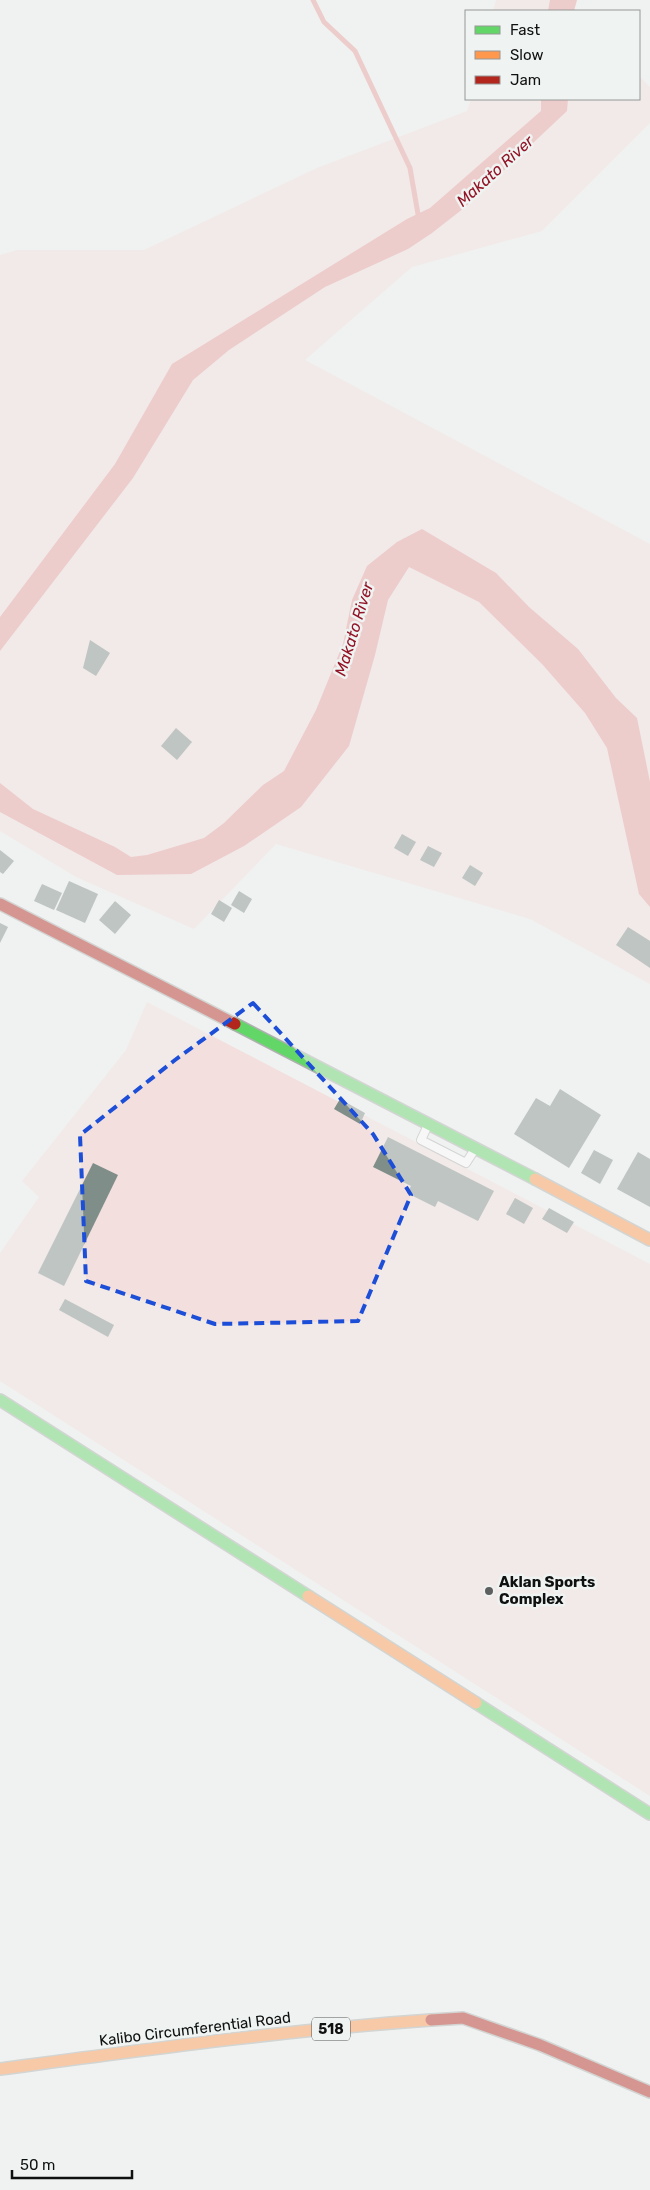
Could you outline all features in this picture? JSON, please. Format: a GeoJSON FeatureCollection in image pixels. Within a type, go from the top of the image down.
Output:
{"type":"FeatureCollection","features":[{"type":"Feature","properties":{"kind":"street"},"geometry":{"type":"LineString","coordinates":[[0,904],[476,1147],[650,1240]]}},
{"type":"Feature","properties":{"kind":"street"},"geometry":{"type":"LineString","coordinates":[[0,1400],[650,1814]]}},
{"type":"Feature","properties":{"kind":"street","name":"Kalibo Circumferential Road"},"geometry":{"type":"LineString","coordinates":[[0,2069],[134,2050],[354,2026],[464,2018],[540,2045],[650,2092]]}},
{"type":"Feature","properties":{"kind":"lane"},"geometry":{"type":"LineString","coordinates":[[429,1123],[421,1140],[466,1163],[476,1147]]}},
{"type":"Feature","properties":{"kind":"highlighted area"},"geometry":{"type":"Polygon","coordinates":[[[253,1003],[373,1134],[411,1195],[358,1321],[215,1324],[86,1281],[80,1135],[175,1060],[253,1003]]]}},
{"type":"Feature","properties":{"kind":"shaded area"},"geometry":{"type":"Polygon","coordinates":[[[496,0],[564,0],[574,10],[493,10],[496,0]]]}},
{"type":"Feature","properties":{"kind":"shaded area"},"geometry":{"type":"Polygon","coordinates":[[[640,77],[650,87],[650,123],[542,231],[412,267],[305,360],[650,544],[650,984],[530,919],[276,844],[194,929],[76,877],[0,831],[0,255],[17,250],[144,250],[317,168],[467,111],[471,100],[640,100],[640,77]]]}},
{"type":"Feature","properties":{"kind":"shaded area","name":"Aklan Sports Complex"},"geometry":{"type":"Polygon","coordinates":[[[147,1002],[650,1264],[650,1796],[0,1381],[0,1253],[39,1197],[22,1181],[126,1050],[147,1002]]]}},
{"type":"Feature","properties":{"kind":"water"},"geometry":{"type":"Polygon","coordinates":[[[550,0],[577,0],[574,10],[548,10],[550,0]]]}},
{"type":"Feature","properties":{"kind":"water","name":"Makato River"},"geometry":{"type":"Polygon","coordinates":[[[541,100],[568,100],[567,111],[464,208],[432,233],[408,249],[325,287],[229,350],[193,380],[133,478],[0,651],[0,617],[115,464],[172,364],[407,219],[430,208],[541,111],[541,100]]]}},
{"type":"Feature","properties":{"kind":"water","name":"Makato River"},"geometry":{"type":"Polygon","coordinates":[[[422,529],[496,573],[529,607],[578,649],[616,698],[637,718],[650,782],[650,907],[639,894],[607,748],[585,713],[542,664],[479,602],[409,567],[388,600],[375,655],[349,746],[301,807],[244,846],[191,874],[117,875],[0,812],[0,783],[33,809],[115,847],[131,857],[147,855],[204,838],[224,823],[263,785],[284,771],[316,710],[343,644],[352,600],[367,566],[397,542],[422,529]]]}},
{"type":"Feature","properties":{"kind":"building"},"geometry":{"type":"Polygon","coordinates":[[[90,640],[110,653],[96,676],[83,668],[90,640]]]}},
{"type":"Feature","properties":{"kind":"building"},"geometry":{"type":"Polygon","coordinates":[[[176,728],[192,742],[177,760],[161,746],[176,728]]]}},
{"type":"Feature","properties":{"kind":"building"},"geometry":{"type":"Polygon","coordinates":[[[402,834],[416,842],[408,856],[394,848],[402,834]]]}},
{"type":"Feature","properties":{"kind":"building"},"geometry":{"type":"Polygon","coordinates":[[[428,846],[442,853],[434,867],[420,860],[428,846]]]}},
{"type":"Feature","properties":{"kind":"building"},"geometry":{"type":"Polygon","coordinates":[[[0,850],[14,861],[3,874],[0,872],[0,850]]]}},
{"type":"Feature","properties":{"kind":"building"},"geometry":{"type":"Polygon","coordinates":[[[470,865],[483,873],[475,886],[462,878],[470,865]]]}},
{"type":"Feature","properties":{"kind":"building"},"geometry":{"type":"Polygon","coordinates":[[[69,881],[98,894],[85,923],[56,910],[69,881]]]}},
{"type":"Feature","properties":{"kind":"building"},"geometry":{"type":"Polygon","coordinates":[[[42,884],[62,893],[54,910],[34,901],[42,884]]]}},
{"type":"Feature","properties":{"kind":"building"},"geometry":{"type":"Polygon","coordinates":[[[239,891],[252,899],[244,913],[231,905],[239,891]]]}},
{"type":"Feature","properties":{"kind":"building"},"geometry":{"type":"Polygon","coordinates":[[[219,900],[232,908],[224,922],[211,914],[219,900]]]}},
{"type":"Feature","properties":{"kind":"building"},"geometry":{"type":"Polygon","coordinates":[[[115,901],[131,915],[115,934],[99,920],[115,901]]]}},
{"type":"Feature","properties":{"kind":"building"},"geometry":{"type":"Polygon","coordinates":[[[0,923],[8,927],[0,943],[0,923]]]}},
{"type":"Feature","properties":{"kind":"building"},"geometry":{"type":"Polygon","coordinates":[[[628,927],[650,941],[650,968],[616,945],[628,927]]]}},
{"type":"Feature","properties":{"kind":"building"},"geometry":{"type":"Polygon","coordinates":[[[560,1089],[601,1115],[569,1168],[514,1134],[536,1098],[550,1106],[560,1089]]]}},
{"type":"Feature","properties":{"kind":"building"},"geometry":{"type":"Polygon","coordinates":[[[340,1099],[365,1113],[360,1124],[334,1109],[340,1099]]]}},
{"type":"Feature","properties":{"kind":"building"},"geometry":{"type":"Polygon","coordinates":[[[388,1137],[494,1191],[478,1221],[438,1201],[435,1207],[407,1193],[411,1186],[373,1167],[388,1137]]]}},
{"type":"Feature","properties":{"kind":"building"},"geometry":{"type":"Polygon","coordinates":[[[594,1150],[613,1160],[600,1184],[581,1173],[594,1150]]]}},
{"type":"Feature","properties":{"kind":"building"},"geometry":{"type":"Polygon","coordinates":[[[638,1152],[650,1159],[650,1207],[617,1189],[638,1152]]]}},
{"type":"Feature","properties":{"kind":"building"},"geometry":{"type":"Polygon","coordinates":[[[93,1163],[118,1175],[64,1286],[38,1273],[93,1163]]]}},
{"type":"Feature","properties":{"kind":"building"},"geometry":{"type":"Polygon","coordinates":[[[515,1198],[533,1208],[524,1224],[506,1214],[515,1198]]]}},
{"type":"Feature","properties":{"kind":"building"},"geometry":{"type":"Polygon","coordinates":[[[549,1208],[574,1222],[567,1233],[542,1219],[549,1208]]]}},
{"type":"Feature","properties":{"kind":"building"},"geometry":{"type":"Polygon","coordinates":[[[65,1299],[114,1325],[108,1337],[59,1310],[65,1299]]]}},
{"type":"Feature","properties":{"kind":"waterway"},"geometry":{"type":"LineString","coordinates":[[313,0],[324,22],[355,51],[410,168],[419,220]]}},
{"type":"Feature","properties":{"kind":"traffic: fast"},"geometry":{"type":"LineString","coordinates":[[235,1024],[535,1179]]}},
{"type":"Feature","properties":{"kind":"traffic: fast"},"geometry":{"type":"LineString","coordinates":[[0,1400],[308,1596]]}},
{"type":"Feature","properties":{"kind":"traffic: fast"},"geometry":{"type":"LineString","coordinates":[[476,1703],[650,1814]]}},
{"type":"Feature","properties":{"kind":"traffic: slow"},"geometry":{"type":"LineString","coordinates":[[535,1179],[650,1240]]}},
{"type":"Feature","properties":{"kind":"traffic: slow"},"geometry":{"type":"LineString","coordinates":[[308,1596],[476,1703]]}},
{"type":"Feature","properties":{"kind":"traffic: slow"},"geometry":{"type":"LineString","coordinates":[[0,2069],[269,2035],[431,2020]]}},
{"type":"Feature","properties":{"kind":"traffic: jam"},"geometry":{"type":"LineString","coordinates":[[0,904],[235,1024]]}},
{"type":"Feature","properties":{"kind":"traffic: jam"},"geometry":{"type":"LineString","coordinates":[[431,2020],[463,2018],[540,2045],[650,2092]]}},
{"type":"Feature","properties":{"kind":"place","name":"Aklan Sports Complex"},"geometry":{"type":"Point","coordinates":[489,1591]}}]}
